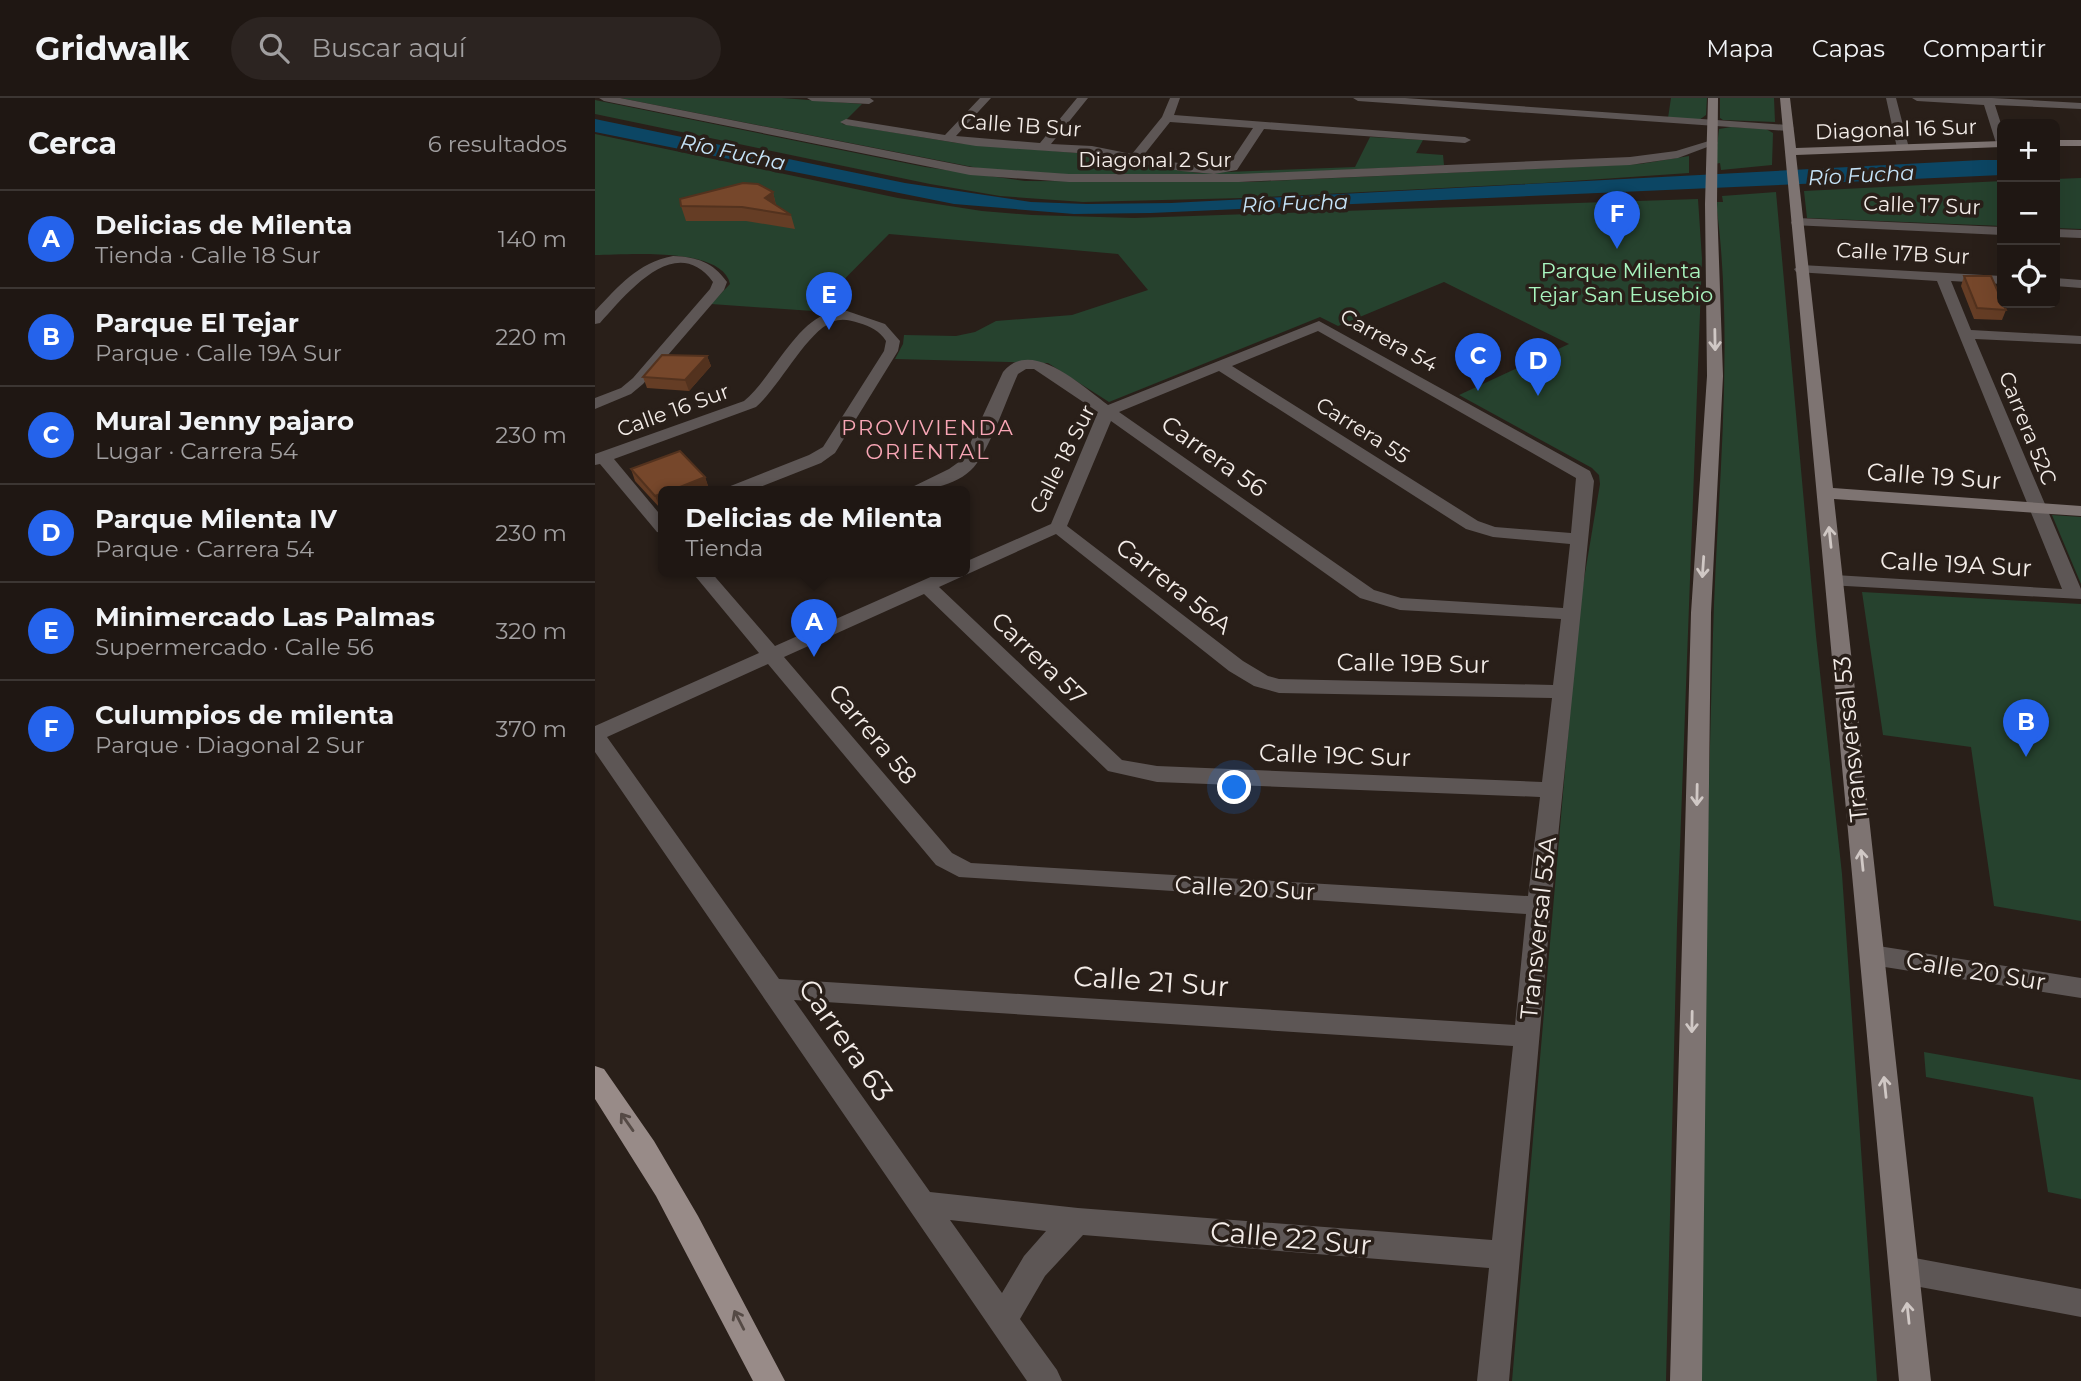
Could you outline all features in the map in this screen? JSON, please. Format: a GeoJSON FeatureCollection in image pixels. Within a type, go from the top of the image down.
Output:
{"type":"FeatureCollection","features":[{"type":"Feature","properties":{"kind":"main road"},"geometry":{"type":"LineString","coordinates":[[595,1077],[632,1129],[676,1202],[769,1381]]}},
{"type":"Feature","properties":{"kind":"street","name":"Diagonal 2 Sur"},"geometry":{"type":"LineString","coordinates":[[604,98],[970,171],[1012,176],[1175,180],[1466,133],[1649,159],[1678,154],[1712,143]]}},
{"type":"Feature","properties":{"kind":"street"},"geometry":{"type":"LineString","coordinates":[[812,98],[871,100]]}},
{"type":"Feature","properties":{"kind":"street"},"geometry":{"type":"LineString","coordinates":[[947,139],[986,98]]}},
{"type":"Feature","properties":{"kind":"street"},"geometry":{"type":"LineString","coordinates":[[1042,148],[1083,98]]}},
{"type":"Feature","properties":{"kind":"street"},"geometry":{"type":"LineString","coordinates":[[1134,159],[1167,118],[1175,98]]}},
{"type":"Feature","properties":{"kind":"street"},"geometry":{"type":"LineString","coordinates":[[1358,98],[1378,99],[1466,133]]}},
{"type":"Feature","properties":{"kind":"street"},"geometry":{"type":"LineString","coordinates":[[1686,1381],[1701,613],[1715,376],[1711,199],[1713,98]]}},
{"type":"Feature","properties":{"kind":"street","name":"Transversal 53"},"geometry":{"type":"LineString","coordinates":[[1785,98],[1915,1381]]}},
{"type":"Feature","properties":{"kind":"street"},"geometry":{"type":"LineString","coordinates":[[1891,98],[1903,148]]}},
{"type":"Feature","properties":{"kind":"street"},"geometry":{"type":"LineString","coordinates":[[1917,98],[2081,106]]}},
{"type":"Feature","properties":{"kind":"street","name":"Calle 1B Sur"},"geometry":{"type":"LineString","coordinates":[[871,100],[846,122],[947,139],[1092,150],[1214,170],[1233,167],[1261,125]]}},
{"type":"Feature","properties":{"kind":"street"},"geometry":{"type":"LineString","coordinates":[[1988,100],[1997,128]]}},
{"type":"Feature","properties":{"kind":"street"},"geometry":{"type":"LineString","coordinates":[[1167,118],[1261,125],[1466,133],[1507,103],[1788,128]]}},
{"type":"Feature","properties":{"kind":"street"},"geometry":{"type":"LineString","coordinates":[[2060,143],[2081,143]]}},
{"type":"Feature","properties":{"kind":"street","name":"Diagonal 16 Sur"},"geometry":{"type":"LineString","coordinates":[[1790,152],[1997,144]]}},
{"type":"Feature","properties":{"kind":"street","name":"Calle 17 Sur"},"geometry":{"type":"LineString","coordinates":[[1797,222],[1997,231]]}},
{"type":"Feature","properties":{"kind":"street"},"geometry":{"type":"LineString","coordinates":[[2060,233],[2081,234]]}},
{"type":"Feature","properties":{"kind":"street"},"geometry":{"type":"LineString","coordinates":[[595,320],[644,269],[665,260],[685,260],[703,265],[718,277],[719,286],[638,381],[626,391],[595,404]]}},
{"type":"Feature","properties":{"kind":"street","name":"Calle 17B Sur"},"geometry":{"type":"LineString","coordinates":[[1801,269],[1997,280]]}},
{"type":"Feature","properties":{"kind":"street","name":"Carrera 52C"},"geometry":{"type":"LineString","coordinates":[[1942,277],[2074,595]]}},
{"type":"Feature","properties":{"kind":"street"},"geometry":{"type":"LineString","coordinates":[[2060,282],[2081,284]]}},
{"type":"Feature","properties":{"kind":"street","name":"Calle 16 Sur"},"geometry":{"type":"LineString","coordinates":[[599,458],[750,404],[763,394],[813,327],[827,318],[850,316],[878,325],[891,336],[891,351],[829,450],[815,460],[747,486]]}},
{"type":"Feature","properties":{"kind":"street","name":"Calle 18 Sur"},"geometry":{"type":"LineString","coordinates":[[970,566],[1058,527],[1107,411],[1319,325]]}},
{"type":"Feature","properties":{"kind":"street","name":"Carrera 54"},"geometry":{"type":"LineString","coordinates":[[1319,325],[1584,475]]}},
{"type":"Feature","properties":{"kind":"street"},"geometry":{"type":"LineString","coordinates":[[1965,334],[2081,340]]}},
{"type":"Feature","properties":{"kind":"street","name":"Carrera 56"},"geometry":{"type":"LineString","coordinates":[[924,486],[955,473],[969,462],[1015,367],[1032,363],[1040,365],[1107,411],[1367,594],[1400,604],[1572,614]]}},
{"type":"Feature","properties":{"kind":"street","name":"Carrera 55"},"geometry":{"type":"LineString","coordinates":[[1220,365],[1483,530],[1579,539]]}},
{"type":"Feature","properties":{"kind":"street"},"geometry":{"type":"LineString","coordinates":[[599,458],[658,519]]}},
{"type":"Feature","properties":{"kind":"street","name":"Transversal 53A"},"geometry":{"type":"LineString","coordinates":[[1493,1381],[1539,906],[1586,481],[1584,475]]}},
{"type":"Feature","properties":{"kind":"street","name":"Calle 19 Sur"},"geometry":{"type":"LineString","coordinates":[[1825,493],[2081,510]]}},
{"type":"Feature","properties":{"kind":"street","name":"Carrera 56A"},"geometry":{"type":"LineString","coordinates":[[1058,527],[1243,671],[1261,681]]}},
{"type":"Feature","properties":{"kind":"street","name":"Carrera 58"},"geometry":{"type":"LineString","coordinates":[[709,577],[771,655],[944,859],[953,866]]}},
{"type":"Feature","properties":{"kind":"street","name":"Calle 18 Sur"},"geometry":{"type":"LineString","coordinates":[[595,735],[947,577]]}},
{"type":"Feature","properties":{"kind":"street","name":"Calle 19A Sur"},"geometry":{"type":"LineString","coordinates":[[1835,581],[2074,595]]}},
{"type":"Feature","properties":{"kind":"street","name":"Carrera 57"},"geometry":{"type":"LineString","coordinates":[[927,586],[1116,766]]}},
{"type":"Feature","properties":{"kind":"street","name":"Calle 19B Sur"},"geometry":{"type":"LineString","coordinates":[[1261,681],[1279,686],[1564,692]]}},
{"type":"Feature","properties":{"kind":"street","name":"Carrera 63"},"geometry":{"type":"LineString","coordinates":[[595,735],[1046,1381]]}},
{"type":"Feature","properties":{"kind":"street","name":"Calle 19C Sur"},"geometry":{"type":"LineString","coordinates":[[1116,766],[1157,774],[1553,790]]}},
{"type":"Feature","properties":{"kind":"street","name":"Calle 20 Sur"},"geometry":{"type":"LineString","coordinates":[[953,866],[985,873],[1539,906]]}},
{"type":"Feature","properties":{"kind":"street","name":"Calle 20 Sur"},"geometry":{"type":"LineString","coordinates":[[1872,955],[2081,988]]}},
{"type":"Feature","properties":{"kind":"street","name":"Calle 21 Sur"},"geometry":{"type":"LineString","coordinates":[[772,989],[1527,1036]]}},
{"type":"Feature","properties":{"kind":"street","name":"Calle 22 Sur"},"geometry":{"type":"LineString","coordinates":[[922,1204],[1077,1221],[1504,1255]]}},
{"type":"Feature","properties":{"kind":"street"},"geometry":{"type":"LineString","coordinates":[[1004,1321],[1033,1266],[1047,1247],[1077,1221]]}},
{"type":"Feature","properties":{"kind":"street"},"geometry":{"type":"LineString","coordinates":[[1904,1270],[2081,1303]]}},
{"type":"Feature","properties":{"kind":"green space"},"geometry":{"type":"Polygon","coordinates":[[[620,98],[782,98],[862,104],[842,124],[957,143],[1102,155],[1160,168],[1199,173],[1355,167],[1370,137],[1423,140],[1416,153],[1443,155],[1444,165],[1239,175],[1078,175],[983,169],[620,98]]]}},
{"type":"Feature","properties":{"kind":"green space"},"geometry":{"type":"Polygon","coordinates":[[[1671,98],[1707,98],[1706,115],[1699,120],[1668,118],[1671,98]]]}},
{"type":"Feature","properties":{"kind":"green space"},"geometry":{"type":"Polygon","coordinates":[[[1720,98],[1774,98],[1775,122],[1723,120],[1720,118],[1720,98]]]}},
{"type":"Feature","properties":{"kind":"green space"},"geometry":{"type":"Polygon","coordinates":[[[595,100],[925,167],[1025,181],[1250,182],[1640,164],[1689,156],[1689,173],[1243,198],[1083,202],[1000,196],[930,184],[595,114],[595,100]]]}},
{"type":"Feature","properties":{"kind":"green space"},"geometry":{"type":"Polygon","coordinates":[[[1719,129],[1766,129],[1773,133],[1772,165],[1721,170],[1720,163],[1715,164],[1719,129]]]}},
{"type":"Feature","properties":{"kind":"green space","name":"Parque Milenta Tejar San Eusebio"},"geometry":{"type":"Polygon","coordinates":[[[595,134],[898,198],[982,211],[1032,215],[1134,218],[1698,199],[1702,259],[1677,926],[1666,1381],[1512,1381],[1579,609],[1600,484],[1599,475],[1592,468],[1459,395],[1569,344],[1444,282],[1338,326],[1320,317],[1109,402],[1048,363],[895,359],[903,344],[904,335],[956,336],[975,332],[996,321],[1072,315],[1148,290],[1118,254],[889,234],[813,311],[711,304],[730,284],[723,272],[710,263],[671,255],[595,255],[595,134]]]}},
{"type":"Feature","properties":{"kind":"green space"},"geometry":{"type":"Polygon","coordinates":[[[2081,178],[2081,229],[2060,228],[2060,179],[2081,178]]]}},
{"type":"Feature","properties":{"kind":"green space"},"geometry":{"type":"Polygon","coordinates":[[[1997,181],[1997,226],[1807,218],[1804,191],[1997,181]]]}},
{"type":"Feature","properties":{"kind":"green space"},"geometry":{"type":"Polygon","coordinates":[[[1776,192],[1816,636],[1842,874],[1877,1381],[1698,1381],[1710,727],[1724,364],[1724,310],[1716,202],[1723,202],[1722,196],[1776,192]]]}},
{"type":"Feature","properties":{"kind":"green space"},"geometry":{"type":"Polygon","coordinates":[[[2052,515],[2081,517],[2081,584],[2052,515]]]}},
{"type":"Feature","properties":{"kind":"green space"},"geometry":{"type":"Polygon","coordinates":[[[1862,592],[2081,604],[2081,921],[1994,906],[1971,747],[1883,735],[1862,592]]]}},
{"type":"Feature","properties":{"kind":"green space"},"geometry":{"type":"Polygon","coordinates":[[[1924,1052],[2081,1080],[2081,1199],[2048,1192],[2033,1097],[1926,1077],[1924,1052]]]}},
{"type":"Feature","properties":{"kind":"water","name":"Río Fucha"},"geometry":{"type":"Polygon","coordinates":[[[595,119],[905,183],[1031,202],[1087,204],[1171,203],[1981,160],[1997,160],[1997,175],[1151,213],[1074,214],[954,204],[595,132],[595,119]]]}},
{"type":"Feature","properties":{"kind":"building"},"geometry":{"type":"Polygon","coordinates":[[[743,183],[758,184],[773,192],[765,198],[791,215],[742,207],[681,206],[680,199],[743,183]]]}},
{"type":"Feature","properties":{"kind":"building"},"geometry":{"type":"Polygon","coordinates":[[[1964,276],[1991,276],[1997,290],[1997,308],[2006,310],[1977,308],[1964,276]]]}},
{"type":"Feature","properties":{"kind":"building"},"geometry":{"type":"Polygon","coordinates":[[[662,355],[707,356],[685,380],[643,377],[662,355]]]}},
{"type":"Feature","properties":{"kind":"building"},"geometry":{"type":"Polygon","coordinates":[[[680,451],[705,477],[682,486],[658,486],[658,495],[655,496],[631,469],[680,451]]]}},
{"type":"Feature","properties":{"kind":"place","name":"Culumpios de milenta"},"geometry":{"type":"Point","coordinates":[1617,249]}},
{"type":"Feature","properties":{"kind":"place","name":"Minimercado Las Palmas"},"geometry":{"type":"Point","coordinates":[829,330]}},
{"type":"Feature","properties":{"kind":"place","name":"Mural Jenny pajaro"},"geometry":{"type":"Point","coordinates":[1478,391]}},
{"type":"Feature","properties":{"kind":"place","name":"Parque Milenta IV"},"geometry":{"type":"Point","coordinates":[1538,396]}},
{"type":"Feature","properties":{"kind":"place","name":"Delicias de Milenta"},"geometry":{"type":"Point","coordinates":[814,657]}},
{"type":"Feature","properties":{"kind":"place","name":"Parque El Tejar"},"geometry":{"type":"Point","coordinates":[2026,757]}},
{"type":"Feature","properties":{"kind":"district","name":"PROVIVIENDA ORIENTAL"},"geometry":{"type":"Point","coordinates":[928,439]}}]}
